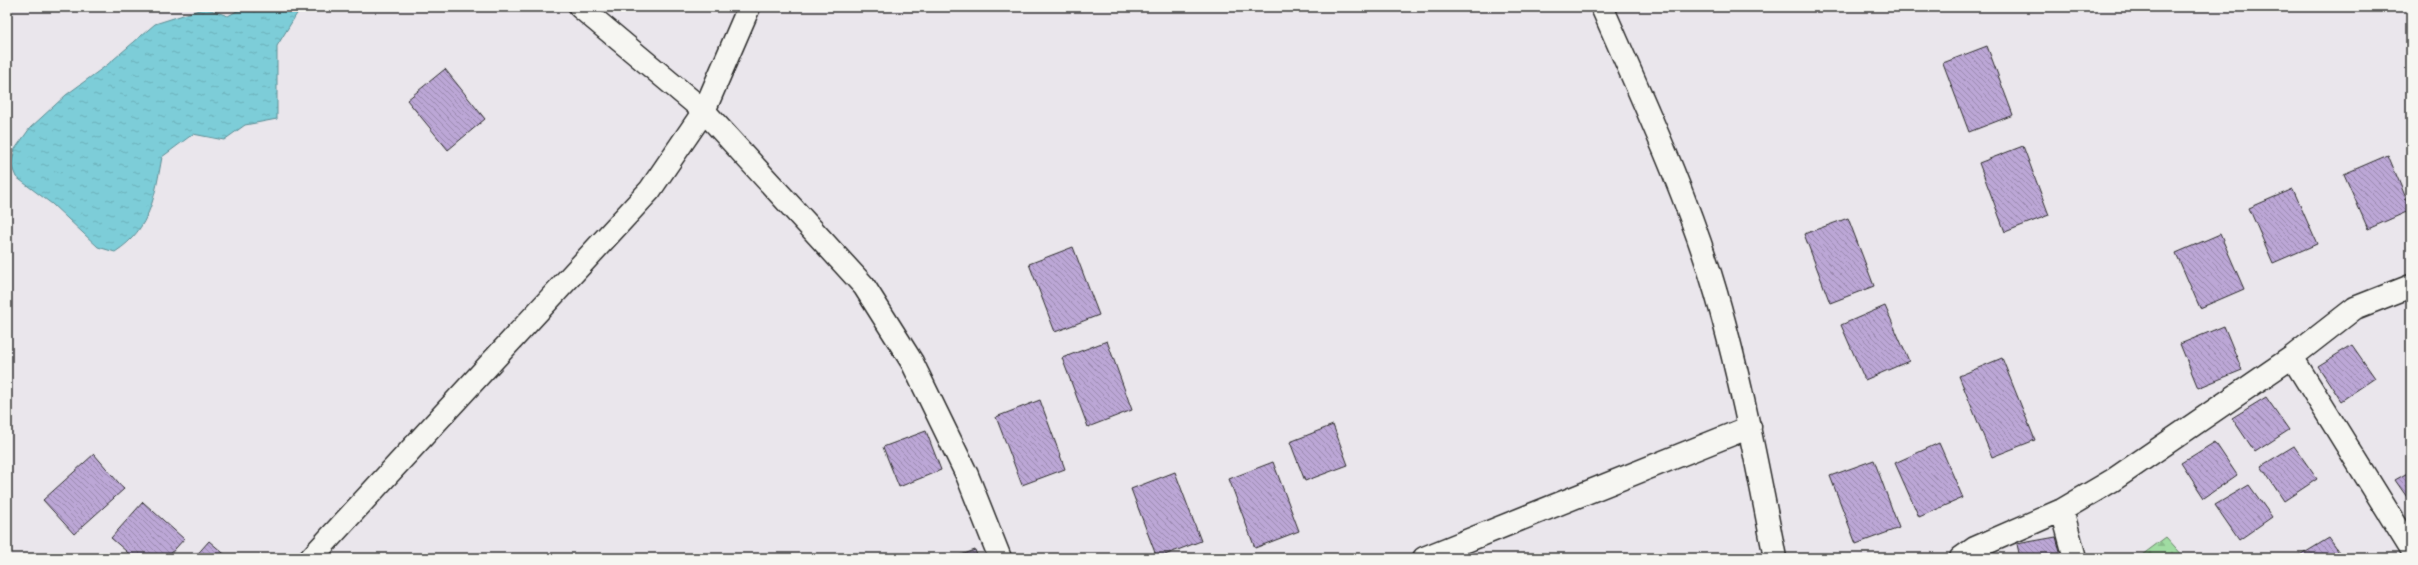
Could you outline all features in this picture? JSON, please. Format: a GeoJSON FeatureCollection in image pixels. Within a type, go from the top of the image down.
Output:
{"type":"FeatureCollection","features":[{"type":"Feature","properties":{"kind":"street"},"geometry":{"type":"LineString","coordinates":[[580,7],[704,111],[864,286],[916,369],[967,475],[1000,558]]}},
{"type":"Feature","properties":{"kind":"street"},"geometry":{"type":"LineString","coordinates":[[311,558],[650,190],[704,111],[749,7]]}},
{"type":"Feature","properties":{"kind":"street"},"geometry":{"type":"LineString","coordinates":[[1602,7],[1678,180],[1716,293],[1750,427],[1775,558]]}},
{"type":"Feature","properties":{"kind":"street"},"geometry":{"type":"LineString","coordinates":[[1961,558],[1975,548],[2062,510],[2113,480],[2292,357],[2355,308],[2411,286]]}},
{"type":"Feature","properties":{"kind":"street"},"geometry":{"type":"LineString","coordinates":[[2292,357],[2411,549]]}},
{"type":"Feature","properties":{"kind":"street"},"geometry":{"type":"LineString","coordinates":[[1424,558],[1750,427]]}},
{"type":"Feature","properties":{"kind":"street"},"geometry":{"type":"LineString","coordinates":[[2062,510],[2075,558]]}},
{"type":"Feature","properties":{"kind":"green space"},"geometry":{"type":"Polygon","coordinates":[[[2166,537],[2185,558],[2138,558],[2166,537]]]}},
{"type":"Feature","properties":{"kind":"water"},"geometry":{"type":"Polygon","coordinates":[[[244,7],[301,7],[277,46],[277,119],[245,125],[224,140],[193,134],[162,157],[154,198],[144,222],[137,233],[115,252],[98,247],[52,204],[16,177],[11,165],[15,149],[30,128],[66,95],[107,65],[155,24],[205,8],[228,16],[244,7]]]}},
{"type":"Feature","properties":{"kind":"building"},"geometry":{"type":"Polygon","coordinates":[[[1987,46],[2013,115],[1969,132],[1943,63],[1987,46]]]}},
{"type":"Feature","properties":{"kind":"building"},"geometry":{"type":"Polygon","coordinates":[[[445,69],[485,119],[448,150],[407,100],[445,69]]]}},
{"type":"Feature","properties":{"kind":"building"},"geometry":{"type":"Polygon","coordinates":[[[2023,146],[2049,215],[2005,232],[1979,163],[2023,146]]]}},
{"type":"Feature","properties":{"kind":"building"},"geometry":{"type":"Polygon","coordinates":[[[2388,155],[2411,210],[2368,229],[2344,174],[2388,155]]]}},
{"type":"Feature","properties":{"kind":"building"},"geometry":{"type":"Polygon","coordinates":[[[2293,189],[2317,244],[2273,263],[2249,208],[2293,189]]]}},
{"type":"Feature","properties":{"kind":"building"},"geometry":{"type":"Polygon","coordinates":[[[1848,218],[1874,286],[1830,303],[1804,234],[1848,218]]]}},
{"type":"Feature","properties":{"kind":"building"},"geometry":{"type":"Polygon","coordinates":[[[2220,234],[2244,289],[2200,308],[2176,253],[2220,234]]]}},
{"type":"Feature","properties":{"kind":"building"},"geometry":{"type":"Polygon","coordinates":[[[1073,247],[1099,315],[1055,332],[1029,264],[1073,247]]]}},
{"type":"Feature","properties":{"kind":"building"},"geometry":{"type":"Polygon","coordinates":[[[1885,306],[1909,361],[1865,380],[1841,325],[1885,306]]]}},
{"type":"Feature","properties":{"kind":"building"},"geometry":{"type":"Polygon","coordinates":[[[2224,326],[2242,370],[2198,388],[2180,344],[2224,326]]]}},
{"type":"Feature","properties":{"kind":"building"},"geometry":{"type":"Polygon","coordinates":[[[1107,341],[1132,410],[1088,427],[1062,358],[1107,341]]]}},
{"type":"Feature","properties":{"kind":"building"},"geometry":{"type":"Polygon","coordinates":[[[2352,345],[2375,378],[2341,401],[2318,366],[2352,345]]]}},
{"type":"Feature","properties":{"kind":"building"},"geometry":{"type":"Polygon","coordinates":[[[2002,358],[2035,440],[1992,457],[1959,376],[2002,358]]]}},
{"type":"Feature","properties":{"kind":"building"},"geometry":{"type":"Polygon","coordinates":[[[2266,397],[2289,430],[2255,452],[2232,418],[2266,397]]]}},
{"type":"Feature","properties":{"kind":"building"},"geometry":{"type":"Polygon","coordinates":[[[1040,400],[1065,469],[1022,485],[996,417],[1040,400]]]}},
{"type":"Feature","properties":{"kind":"building"},"geometry":{"type":"Polygon","coordinates":[[[1333,425],[1348,465],[1305,481],[1290,442],[1333,425]]]}},
{"type":"Feature","properties":{"kind":"building"},"geometry":{"type":"Polygon","coordinates":[[[926,431],[941,470],[899,487],[883,447],[926,431]]]}},
{"type":"Feature","properties":{"kind":"building"},"geometry":{"type":"Polygon","coordinates":[[[2215,442],[2237,475],[2204,498],[2181,463],[2215,442]]]}},
{"type":"Feature","properties":{"kind":"building"},"geometry":{"type":"Polygon","coordinates":[[[1939,443],[1963,498],[1919,517],[1895,463],[1939,443]]]}},
{"type":"Feature","properties":{"kind":"building"},"geometry":{"type":"Polygon","coordinates":[[[2294,446],[2317,479],[2284,501],[2261,466],[2294,446]]]}},
{"type":"Feature","properties":{"kind":"building"},"geometry":{"type":"Polygon","coordinates":[[[94,454],[124,489],[74,534],[43,500],[94,454]]]}},
{"type":"Feature","properties":{"kind":"building"},"geometry":{"type":"Polygon","coordinates":[[[1874,460],[1899,528],[1856,544],[1830,476],[1874,460]]]}},
{"type":"Feature","properties":{"kind":"building"},"geometry":{"type":"Polygon","coordinates":[[[1273,462],[1299,531],[1255,548],[1229,479],[1273,462]]]}},
{"type":"Feature","properties":{"kind":"building"},"geometry":{"type":"Polygon","coordinates":[[[2411,471],[2411,503],[2395,480],[2411,471]]]}},
{"type":"Feature","properties":{"kind":"building"},"geometry":{"type":"Polygon","coordinates":[[[1175,472],[1201,541],[1157,558],[1131,489],[1175,472]]]}},
{"type":"Feature","properties":{"kind":"building"},"geometry":{"type":"Polygon","coordinates":[[[2249,485],[2272,517],[2239,540],[2215,505],[2249,485]]]}},
{"type":"Feature","properties":{"kind":"building"},"geometry":{"type":"Polygon","coordinates":[[[143,502],[184,539],[167,558],[134,558],[111,538],[143,502]]]}},
{"type":"Feature","properties":{"kind":"building"},"geometry":{"type":"Polygon","coordinates":[[[2056,537],[2062,558],[2020,558],[2017,544],[2056,537]]]}},
{"type":"Feature","properties":{"kind":"building"},"geometry":{"type":"Polygon","coordinates":[[[2329,538],[2343,558],[2296,558],[2329,538]]]}},
{"type":"Feature","properties":{"kind":"building"},"geometry":{"type":"Polygon","coordinates":[[[209,541],[229,558],[194,558],[209,541]]]}},
{"type":"Feature","properties":{"kind":"building"},"geometry":{"type":"Polygon","coordinates":[[[975,550],[978,558],[953,558],[975,550]]]}}]}
